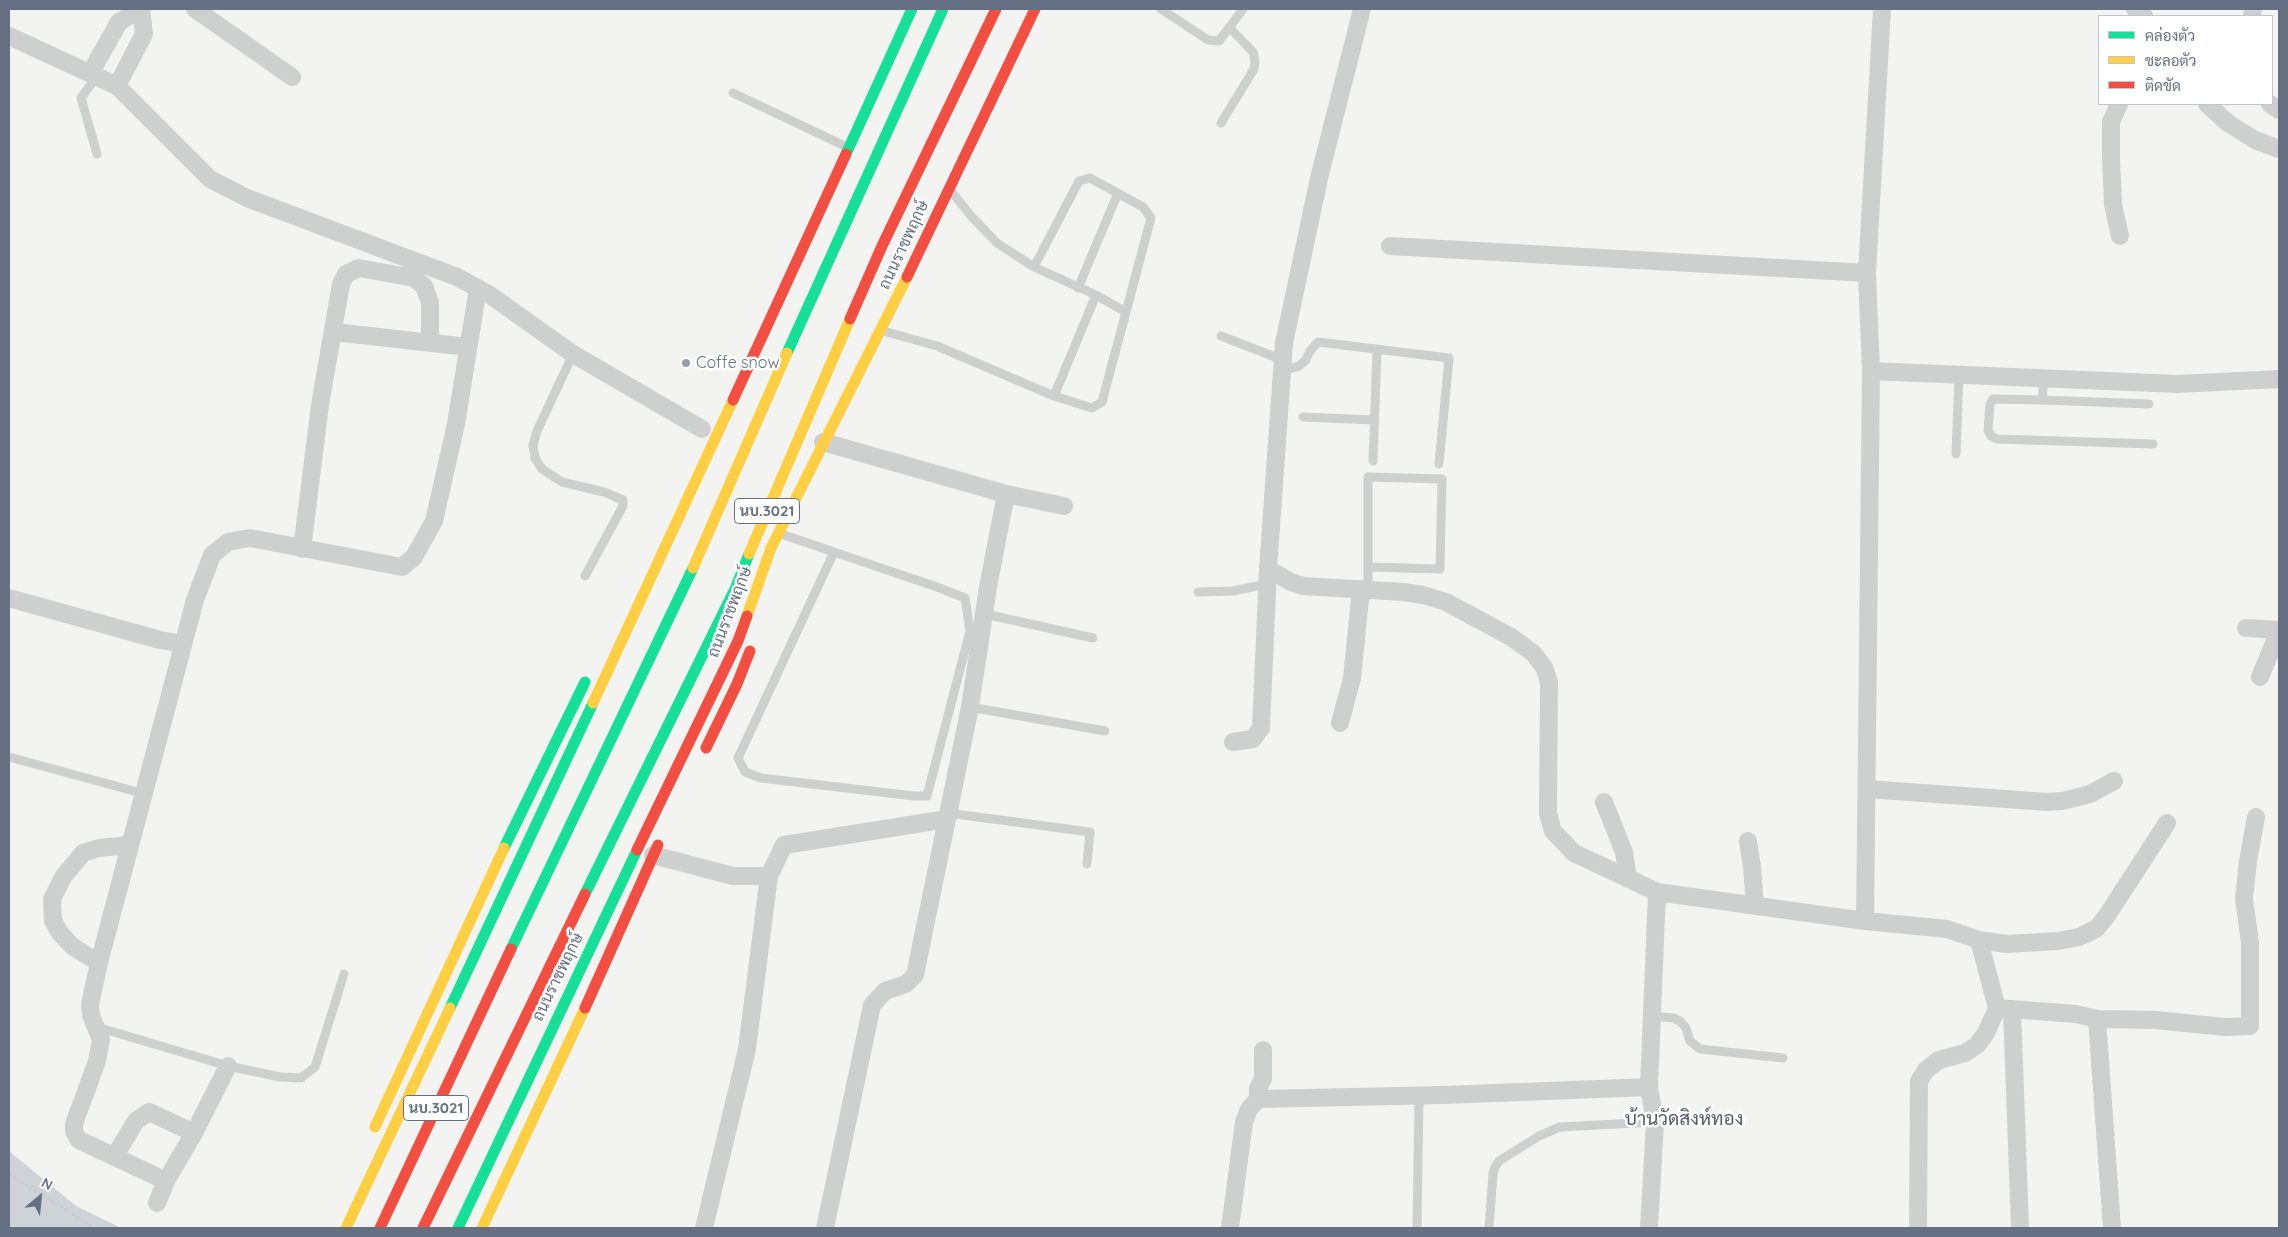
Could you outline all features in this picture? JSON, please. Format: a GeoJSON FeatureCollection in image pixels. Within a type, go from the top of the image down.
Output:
{"type":"FeatureCollection","features":[{"type":"Feature","properties":{"kind":"main road","name":"นบ.3021"},"geometry":{"type":"LineString","coordinates":[[346,1228],[650,582],[912,9]]}},
{"type":"Feature","properties":{"kind":"main road","name":"นบ.3021"},"geometry":{"type":"LineString","coordinates":[[380,1228],[492,988],[683,592],[817,283],[943,9]]}},
{"type":"Feature","properties":{"kind":"main road","name":"ถนนราชพฤกษ์"},"geometry":{"type":"LineString","coordinates":[[423,1228],[528,1008],[735,590],[788,460],[882,246],[996,9]]}},
{"type":"Feature","properties":{"kind":"main road","name":"ถนนราชพฤกษ์"},"geometry":{"type":"LineString","coordinates":[[458,1228],[554,1022],[738,641],[778,533],[823,442],[882,331],[1035,9]]}},
{"type":"Feature","properties":{"kind":"main road"},"geometry":{"type":"LineString","coordinates":[[753,328],[785,286]]}},
{"type":"Feature","properties":{"kind":"main road"},"geometry":{"type":"LineString","coordinates":[[702,756],[737,684],[751,648],[752,636],[762,601],[771,548]]}},
{"type":"Feature","properties":{"kind":"main road"},"geometry":{"type":"LineString","coordinates":[[370,1138],[495,866],[591,670]]}},
{"type":"Feature","properties":{"kind":"main road"},"geometry":{"type":"LineString","coordinates":[[482,1228],[612,950],[662,837]]}},
{"type":"Feature","properties":{"kind":"main road"},"geometry":{"type":"LineString","coordinates":[[354,1228],[351,1205],[359,1172]]}},
{"type":"Feature","properties":{"kind":"street"},"geometry":{"type":"LineString","coordinates":[[94,74],[119,22],[142,9],[144,34],[117,86]]}},
{"type":"Feature","properties":{"kind":"street"},"geometry":{"type":"LineString","coordinates":[[195,9],[292,77]]}},
{"type":"Feature","properties":{"kind":"street"},"geometry":{"type":"LineString","coordinates":[[1233,742],[1253,739],[1261,728],[1268,576],[1282,366],[1289,314],[1312,211],[1362,9]]}},
{"type":"Feature","properties":{"kind":"street"},"geometry":{"type":"LineString","coordinates":[[1865,921],[1871,371],[1867,274],[1882,9]]}},
{"type":"Feature","properties":{"kind":"street"},"geometry":{"type":"LineString","coordinates":[[9,36],[117,86],[210,180],[247,198],[457,277],[478,288],[573,354],[702,429]]}},
{"type":"Feature","properties":{"kind":"street"},"geometry":{"type":"LineString","coordinates":[[2119,105],[2112,122],[2111,156],[2113,205],[2120,236]]}},
{"type":"Feature","properties":{"kind":"street"},"geometry":{"type":"LineString","coordinates":[[2209,105],[2228,123],[2256,140],[2279,149]]}},
{"type":"Feature","properties":{"kind":"street"},"geometry":{"type":"LineString","coordinates":[[1390,246],[1867,274]]}},
{"type":"Feature","properties":{"kind":"street"},"geometry":{"type":"LineString","coordinates":[[302,549],[320,405],[346,274],[359,268],[414,278],[424,286],[430,302],[430,343]]}},
{"type":"Feature","properties":{"kind":"street"},"geometry":{"type":"LineString","coordinates":[[166,1181],[79,1140],[74,1132],[74,1124],[97,1061],[101,1040],[91,1015],[90,1004],[99,963],[195,600],[212,555],[228,542],[250,538],[402,567],[414,557],[434,521],[456,424],[478,288]]}},
{"type":"Feature","properties":{"kind":"street"},"geometry":{"type":"LineString","coordinates":[[334,332],[468,347]]}},
{"type":"Feature","properties":{"kind":"street"},"geometry":{"type":"LineString","coordinates":[[1871,371],[2178,384],[2279,379]]}},
{"type":"Feature","properties":{"kind":"street"},"geometry":{"type":"LineString","coordinates":[[823,442],[1006,494],[1064,506]]}},
{"type":"Feature","properties":{"kind":"street"},"geometry":{"type":"LineString","coordinates":[[825,1228],[872,1005],[886,991],[906,984],[915,975],[970,707],[1006,494]]}},
{"type":"Feature","properties":{"kind":"street"},"geometry":{"type":"LineString","coordinates":[[1268,576],[1303,586],[1423,595],[1446,602],[1511,637],[1533,654],[1544,666],[1549,682],[1548,814],[1553,831],[1574,853],[1657,892],[1865,921],[1947,929],[1979,940],[2024,944],[2058,941],[2090,934],[2106,917],[2167,823]]}},
{"type":"Feature","properties":{"kind":"street"},"geometry":{"type":"LineString","coordinates":[[1340,723],[1352,678],[1365,590]]}},
{"type":"Feature","properties":{"kind":"street"},"geometry":{"type":"LineString","coordinates":[[9,598],[160,640],[183,644]]}},
{"type":"Feature","properties":{"kind":"street"},"geometry":{"type":"LineString","coordinates":[[2246,628],[2279,630],[2260,677]]}},
{"type":"Feature","properties":{"kind":"street"},"geometry":{"type":"LineString","coordinates":[[1867,789],[2047,802],[2062,801],[2090,794],[2114,781]]}},
{"type":"Feature","properties":{"kind":"street"},"geometry":{"type":"LineString","coordinates":[[1604,802],[1624,852],[1628,879]]}},
{"type":"Feature","properties":{"kind":"street"},"geometry":{"type":"LineString","coordinates":[[704,1228],[747,1049],[769,876],[784,845],[948,816]]}},
{"type":"Feature","properties":{"kind":"street"},"geometry":{"type":"LineString","coordinates":[[2005,1008],[2076,1014],[2097,1019],[2155,1020],[2225,1027],[2246,1027],[2251,1023],[2250,942],[2244,906],[2244,889],[2256,817]]}},
{"type":"Feature","properties":{"kind":"street"},"geometry":{"type":"LineString","coordinates":[[1748,841],[1752,867],[1754,906]]}},
{"type":"Feature","properties":{"kind":"street"},"geometry":{"type":"LineString","coordinates":[[99,963],[72,946],[60,933],[53,921],[52,899],[63,877],[84,853],[99,848],[129,845]]}},
{"type":"Feature","properties":{"kind":"street"},"geometry":{"type":"LineString","coordinates":[[653,855],[732,876],[769,876]]}},
{"type":"Feature","properties":{"kind":"street"},"geometry":{"type":"LineString","coordinates":[[1649,1228],[1655,1122],[1649,1087],[1657,892]]}},
{"type":"Feature","properties":{"kind":"street"},"geometry":{"type":"LineString","coordinates":[[1979,940],[2005,1008],[2020,1228]]}},
{"type":"Feature","properties":{"kind":"street"},"geometry":{"type":"LineString","coordinates":[[1918,1228],[1919,1081],[1926,1070],[1939,1060],[1965,1052],[1977,1045],[2005,1008]]}},
{"type":"Feature","properties":{"kind":"street"},"geometry":{"type":"LineString","coordinates":[[2097,1019],[2112,1228]]}},
{"type":"Feature","properties":{"kind":"street"},"geometry":{"type":"LineString","coordinates":[[1230,1228],[1242,1149],[1244,1122],[1249,1109],[1258,1099],[1258,1088],[1262,1079],[1263,1050]]}},
{"type":"Feature","properties":{"kind":"street"},"geometry":{"type":"LineString","coordinates":[[157,1203],[166,1181],[194,1133],[228,1066]]}},
{"type":"Feature","properties":{"kind":"street"},"geometry":{"type":"LineString","coordinates":[[1258,1099],[1420,1096],[1649,1087]]}},
{"type":"Feature","properties":{"kind":"street"},"geometry":{"type":"LineString","coordinates":[[114,1157],[136,1121],[149,1112],[194,1133]]}},
{"type":"Feature","properties":{"kind":"lane"},"geometry":{"type":"LineString","coordinates":[[1162,9],[1208,40],[1219,41],[1243,9]]}},
{"type":"Feature","properties":{"kind":"lane"},"geometry":{"type":"LineString","coordinates":[[1221,123],[1254,69],[1255,60],[1253,52],[1229,27]]}},
{"type":"Feature","properties":{"kind":"lane"},"geometry":{"type":"LineString","coordinates":[[94,74],[81,98],[97,154]]}},
{"type":"Feature","properties":{"kind":"lane"},"geometry":{"type":"LineString","coordinates":[[734,94],[848,147]]}},
{"type":"Feature","properties":{"kind":"lane"},"geometry":{"type":"LineString","coordinates":[[882,331],[937,346],[1054,396],[1092,408],[1102,402],[1151,218],[1143,207],[1090,178],[1079,181],[1034,267]]}},
{"type":"Feature","properties":{"kind":"lane"},"geometry":{"type":"LineString","coordinates":[[949,188],[971,216],[997,243],[1034,267],[1096,295],[1126,312]]}},
{"type":"Feature","properties":{"kind":"lane"},"geometry":{"type":"LineString","coordinates":[[1078,288],[1118,193]]}},
{"type":"Feature","properties":{"kind":"lane"},"geometry":{"type":"LineString","coordinates":[[1054,396],[1096,295]]}},
{"type":"Feature","properties":{"kind":"lane"},"geometry":{"type":"LineString","coordinates":[[1221,336],[1282,366],[1299,366],[1306,360],[1318,342],[1449,358],[1439,464]]}},
{"type":"Feature","properties":{"kind":"lane"},"geometry":{"type":"LineString","coordinates":[[1373,461],[1377,350]]}},
{"type":"Feature","properties":{"kind":"lane"},"geometry":{"type":"LineString","coordinates":[[573,354],[537,431],[533,445],[535,458],[542,468],[562,482],[604,492],[623,500],[623,506],[585,576]]}},
{"type":"Feature","properties":{"kind":"lane"},"geometry":{"type":"LineString","coordinates":[[1956,454],[1959,374]]}},
{"type":"Feature","properties":{"kind":"lane"},"geometry":{"type":"LineString","coordinates":[[2042,400],[2044,378]]}},
{"type":"Feature","properties":{"kind":"lane"},"geometry":{"type":"LineString","coordinates":[[2149,404],[1993,399],[1990,404],[1988,430],[1991,436],[1997,439],[2153,444]]}},
{"type":"Feature","properties":{"kind":"lane"},"geometry":{"type":"LineString","coordinates":[[1303,417],[1375,420]]}},
{"type":"Feature","properties":{"kind":"lane"},"geometry":{"type":"LineString","coordinates":[[1365,590],[1368,567],[1368,477],[1442,479],[1440,569],[1368,567]]}},
{"type":"Feature","properties":{"kind":"lane"},"geometry":{"type":"LineString","coordinates":[[778,533],[834,552],[937,587],[965,598],[970,631],[927,796],[761,778],[745,772],[738,758],[834,552]]}},
{"type":"Feature","properties":{"kind":"lane"},"geometry":{"type":"LineString","coordinates":[[1198,592],[1234,591],[1268,576]]}},
{"type":"Feature","properties":{"kind":"lane"},"geometry":{"type":"LineString","coordinates":[[985,614],[1093,638]]}},
{"type":"Feature","properties":{"kind":"lane"},"geometry":{"type":"LineString","coordinates":[[970,707],[1105,731]]}},
{"type":"Feature","properties":{"kind":"lane"},"geometry":{"type":"LineString","coordinates":[[9,757],[145,794]]}},
{"type":"Feature","properties":{"kind":"lane"},"geometry":{"type":"LineString","coordinates":[[948,816],[1090,832],[1088,864]]}},
{"type":"Feature","properties":{"kind":"lane"},"geometry":{"type":"LineString","coordinates":[[96,1027],[228,1066],[280,1077],[301,1078],[315,1067],[344,974]]}},
{"type":"Feature","properties":{"kind":"lane"},"geometry":{"type":"LineString","coordinates":[[1652,1016],[1673,1018],[1680,1021],[1686,1028],[1690,1042],[1700,1049],[1783,1058]]}},
{"type":"Feature","properties":{"kind":"lane"},"geometry":{"type":"LineString","coordinates":[[1417,1228],[1420,1096]]}},
{"type":"Feature","properties":{"kind":"lane"},"geometry":{"type":"LineString","coordinates":[[1489,1228],[1494,1167],[1500,1161],[1539,1136],[1560,1127],[1655,1122]]}},
{"type":"Feature","properties":{"kind":"path"},"geometry":{"type":"LineString","coordinates":[[9,1174],[94,1228]]}},
{"type":"Feature","properties":{"kind":"shaded area"},"geometry":{"type":"Polygon","coordinates":[[[9,1151],[76,1206],[121,1228],[9,1228],[9,1151]]]}},
{"type":"Feature","properties":{"kind":"traffic: fast"},"geometry":{"type":"LineString","coordinates":[[846,154],[912,9]]}},
{"type":"Feature","properties":{"kind":"traffic: fast"},"geometry":{"type":"LineString","coordinates":[[787,353],[943,9]]}},
{"type":"Feature","properties":{"kind":"traffic: fast"},"geometry":{"type":"LineString","coordinates":[[585,894],[735,589],[749,554]]}},
{"type":"Feature","properties":{"kind":"traffic: fast"},"geometry":{"type":"LineString","coordinates":[[511,949],[693,568]]}},
{"type":"Feature","properties":{"kind":"traffic: fast"},"geometry":{"type":"LineString","coordinates":[[504,848],[585,682]]}},
{"type":"Feature","properties":{"kind":"traffic: fast"},"geometry":{"type":"LineString","coordinates":[[450,1008],[593,703]]}},
{"type":"Feature","properties":{"kind":"traffic: fast"},"geometry":{"type":"LineString","coordinates":[[458,1228],[637,850]]}},
{"type":"Feature","properties":{"kind":"traffic: slow"},"geometry":{"type":"LineString","coordinates":[[747,616],[771,548],[907,277]]}},
{"type":"Feature","properties":{"kind":"traffic: slow"},"geometry":{"type":"LineString","coordinates":[[749,554],[850,319]]}},
{"type":"Feature","properties":{"kind":"traffic: slow"},"geometry":{"type":"LineString","coordinates":[[693,568],[787,353]]}},
{"type":"Feature","properties":{"kind":"traffic: slow"},"geometry":{"type":"LineString","coordinates":[[593,703],[733,400]]}},
{"type":"Feature","properties":{"kind":"traffic: slow"},"geometry":{"type":"LineString","coordinates":[[375,1127],[504,848]]}},
{"type":"Feature","properties":{"kind":"traffic: slow"},"geometry":{"type":"LineString","coordinates":[[346,1228],[450,1008]]}},
{"type":"Feature","properties":{"kind":"traffic: slow"},"geometry":{"type":"LineString","coordinates":[[482,1228],[585,1008]]}},
{"type":"Feature","properties":{"kind":"traffic: jam"},"geometry":{"type":"LineString","coordinates":[[850,319],[882,246],[996,9]]}},
{"type":"Feature","properties":{"kind":"traffic: jam"},"geometry":{"type":"LineString","coordinates":[[907,277],[1035,9]]}},
{"type":"Feature","properties":{"kind":"traffic: jam"},"geometry":{"type":"LineString","coordinates":[[733,400],[846,154]]}},
{"type":"Feature","properties":{"kind":"traffic: jam"},"geometry":{"type":"LineString","coordinates":[[637,850],[738,641],[747,616]]}},
{"type":"Feature","properties":{"kind":"traffic: jam"},"geometry":{"type":"LineString","coordinates":[[706,748],[737,684],[750,651]]}},
{"type":"Feature","properties":{"kind":"traffic: jam"},"geometry":{"type":"LineString","coordinates":[[585,1008],[658,845]]}},
{"type":"Feature","properties":{"kind":"traffic: jam"},"geometry":{"type":"LineString","coordinates":[[423,1228],[585,894]]}},
{"type":"Feature","properties":{"kind":"traffic: jam"},"geometry":{"type":"LineString","coordinates":[[380,1228],[511,949]]}},
{"type":"Feature","properties":{"kind":"place","name":"Coffe snow"},"geometry":{"type":"Point","coordinates":[686,363]}},
{"type":"Feature","properties":{"kind":"district","name":"บ้านวัดสิงห์ทอง"},"geometry":{"type":"Point","coordinates":[1684,1119]}}]}
